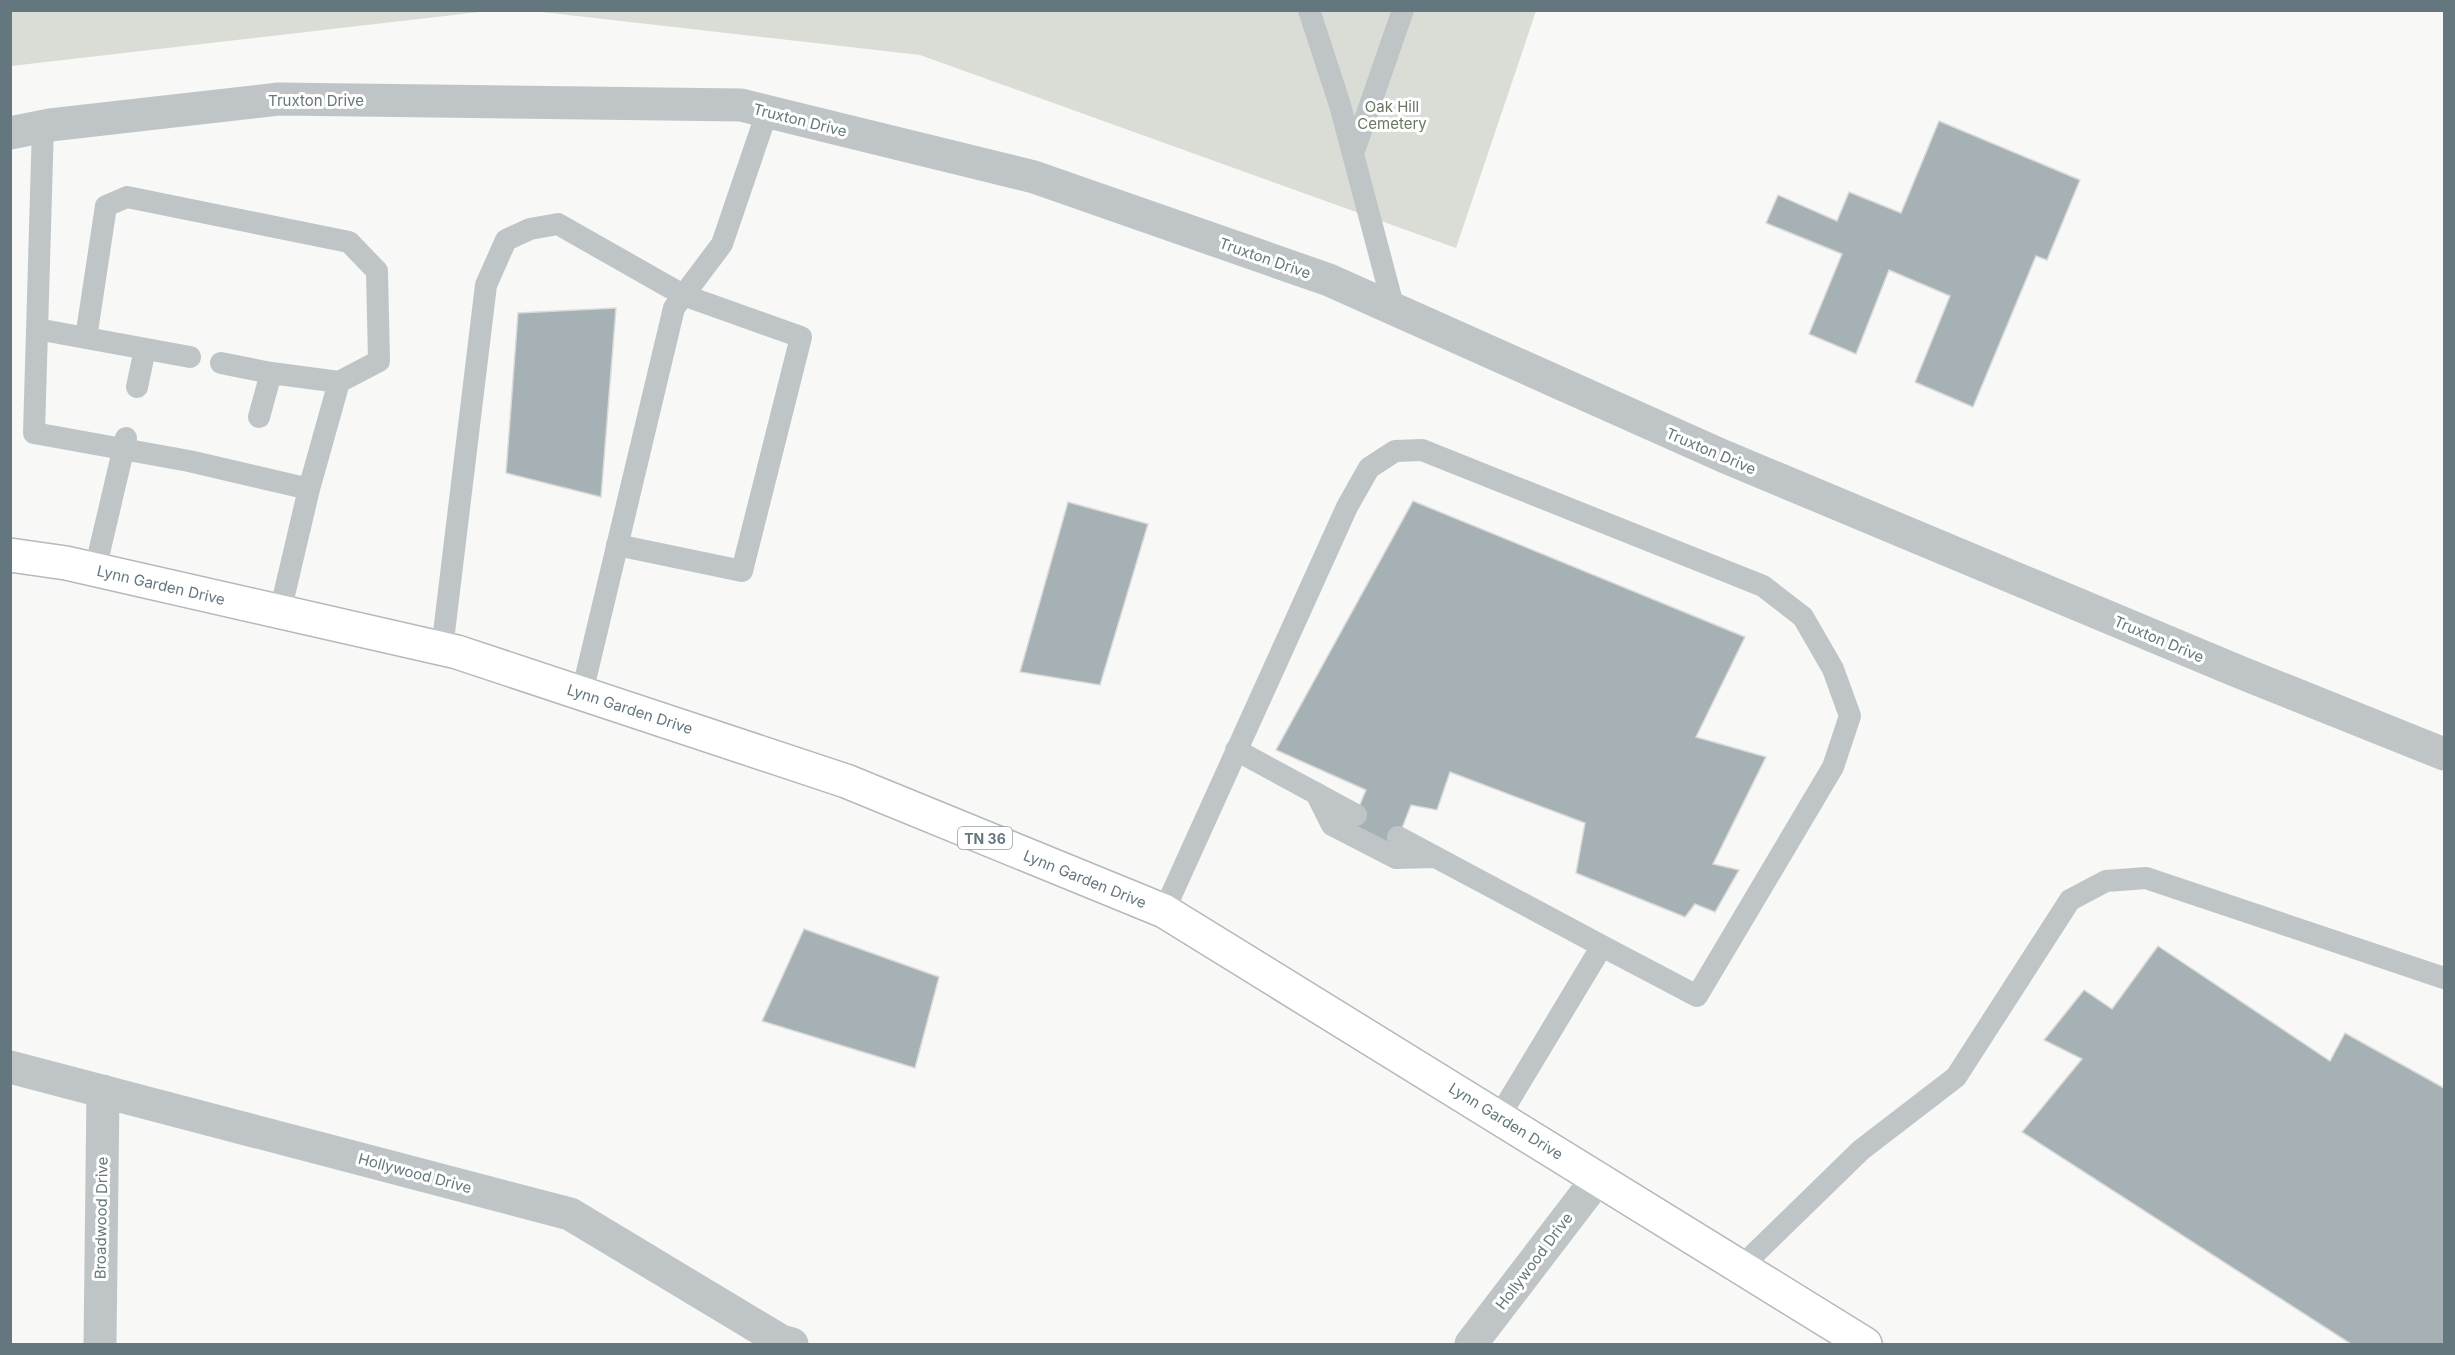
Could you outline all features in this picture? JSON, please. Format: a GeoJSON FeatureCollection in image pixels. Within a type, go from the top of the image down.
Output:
{"type":"FeatureCollection","features":[{"type":"Feature","properties":{"kind":"main road","name":"Lynn Garden Drive"},"geometry":{"type":"LineString","coordinates":[[10,555],[95,570],[442,649],[846,781],[1164,911],[1865,1344]]}},
{"type":"Feature","properties":{"kind":"street","name":"Truxton Drive"},"geometry":{"type":"LineString","coordinates":[[10,133],[44,126],[279,99],[741,105],[1034,177],[1329,280],[1723,456],[2237,671],[2445,754]]}},
{"type":"Feature","properties":{"kind":"street","name":"Hollywood Drive"},"geometry":{"type":"LineString","coordinates":[[10,1066],[570,1214],[785,1343]]}},
{"type":"Feature","properties":{"kind":"street","name":"Broadwood Drive"},"geometry":{"type":"LineString","coordinates":[[100,1344],[103,1091]]}},
{"type":"Feature","properties":{"kind":"street","name":"Hollywood Drive"},"geometry":{"type":"LineString","coordinates":[[1471,1344],[1598,1178]]}},
{"type":"Feature","properties":{"kind":"lane"},"geometry":{"type":"LineString","coordinates":[[1309,10],[1353,154],[1394,309]]}},
{"type":"Feature","properties":{"kind":"lane"},"geometry":{"type":"LineString","coordinates":[[1353,154],[1403,10]]}},
{"type":"Feature","properties":{"kind":"lane"},"geometry":{"type":"LineString","coordinates":[[582,693],[674,308],[723,244],[767,112]]}},
{"type":"Feature","properties":{"kind":"lane"},"geometry":{"type":"LineString","coordinates":[[44,126],[34,433],[125,444],[190,456],[249,469],[309,489]]}},
{"type":"Feature","properties":{"kind":"lane"},"geometry":{"type":"LineString","coordinates":[[86,338],[106,206],[127,197],[349,242],[377,271],[379,361],[339,382],[271,373],[221,363]]}},
{"type":"Feature","properties":{"kind":"lane"},"geometry":{"type":"LineString","coordinates":[[442,649],[486,285],[506,240],[530,229],[558,224],[683,295],[801,337],[742,571],[617,545]]}},
{"type":"Feature","properties":{"kind":"lane"},"geometry":{"type":"LineString","coordinates":[[37,329],[190,357]]}},
{"type":"Feature","properties":{"kind":"lane"},"geometry":{"type":"LineString","coordinates":[[137,387],[145,350]]}},
{"type":"Feature","properties":{"kind":"lane"},"geometry":{"type":"LineString","coordinates":[[260,417],[271,373]]}},
{"type":"Feature","properties":{"kind":"lane"},"geometry":{"type":"LineString","coordinates":[[280,612],[309,489],[339,382]]}},
{"type":"Feature","properties":{"kind":"lane"},"geometry":{"type":"LineString","coordinates":[[95,570],[125,444]]}},
{"type":"Feature","properties":{"kind":"lane"},"geometry":{"type":"LineString","coordinates":[[1164,911],[1347,507],[1369,468],[1395,451],[1422,450],[1763,586],[1803,617],[1833,669],[1850,716],[1833,767],[1697,996],[1398,837]]}},
{"type":"Feature","properties":{"kind":"lane"},"geometry":{"type":"LineString","coordinates":[[1236,750],[1356,815]]}},
{"type":"Feature","properties":{"kind":"lane"},"geometry":{"type":"LineString","coordinates":[[1316,793],[1332,825],[1396,858],[1435,857]]}},
{"type":"Feature","properties":{"kind":"lane"},"geometry":{"type":"LineString","coordinates":[[1741,1267],[1861,1150],[1956,1077],[2070,900],[2106,881],[2145,878],[2445,978]]}},
{"type":"Feature","properties":{"kind":"lane"},"geometry":{"type":"LineString","coordinates":[[1499,1117],[1602,946]]}},
{"type":"Feature","properties":{"kind":"green space"},"geometry":{"type":"Polygon","coordinates":[[[11,10],[488,10],[488,11],[11,66],[11,10]]]}},
{"type":"Feature","properties":{"kind":"green space","name":"Oak Hill Cemetery"},"geometry":{"type":"Polygon","coordinates":[[[533,11],[1536,11],[1456,248],[920,55],[533,11]]]}},
{"type":"Feature","properties":{"kind":"building"},"geometry":{"type":"Polygon","coordinates":[[[1939,121],[2080,180],[2047,260],[2036,256],[1973,407],[1915,382],[1950,296],[1889,270],[1856,354],[1809,334],[1842,254],[1766,223],[1778,195],[1837,221],[1849,192],[1901,213],[1939,121]]]}},
{"type":"Feature","properties":{"kind":"building"},"geometry":{"type":"Polygon","coordinates":[[[616,308],[601,497],[506,473],[518,313],[616,308]]]}},
{"type":"Feature","properties":{"kind":"building"},"geometry":{"type":"Polygon","coordinates":[[[1413,501],[1745,637],[1696,737],[1766,757],[1713,864],[1739,870],[1715,912],[1695,904],[1685,917],[1576,873],[1585,823],[1450,772],[1437,810],[1411,805],[1395,846],[1351,826],[1366,790],[1276,750],[1413,501]]]}},
{"type":"Feature","properties":{"kind":"building"},"geometry":{"type":"Polygon","coordinates":[[[1068,502],[1148,524],[1100,685],[1020,672],[1068,502]]]}},
{"type":"Feature","properties":{"kind":"building"},"geometry":{"type":"Polygon","coordinates":[[[804,929],[939,977],[915,1068],[762,1021],[804,929]]]}},
{"type":"Feature","properties":{"kind":"building"},"geometry":{"type":"Polygon","coordinates":[[[2158,946],[2330,1061],[2345,1033],[2444,1088],[2444,1344],[2351,1344],[2022,1132],[2082,1059],[2044,1040],[2084,990],[2112,1009],[2158,946]]]}}]}
